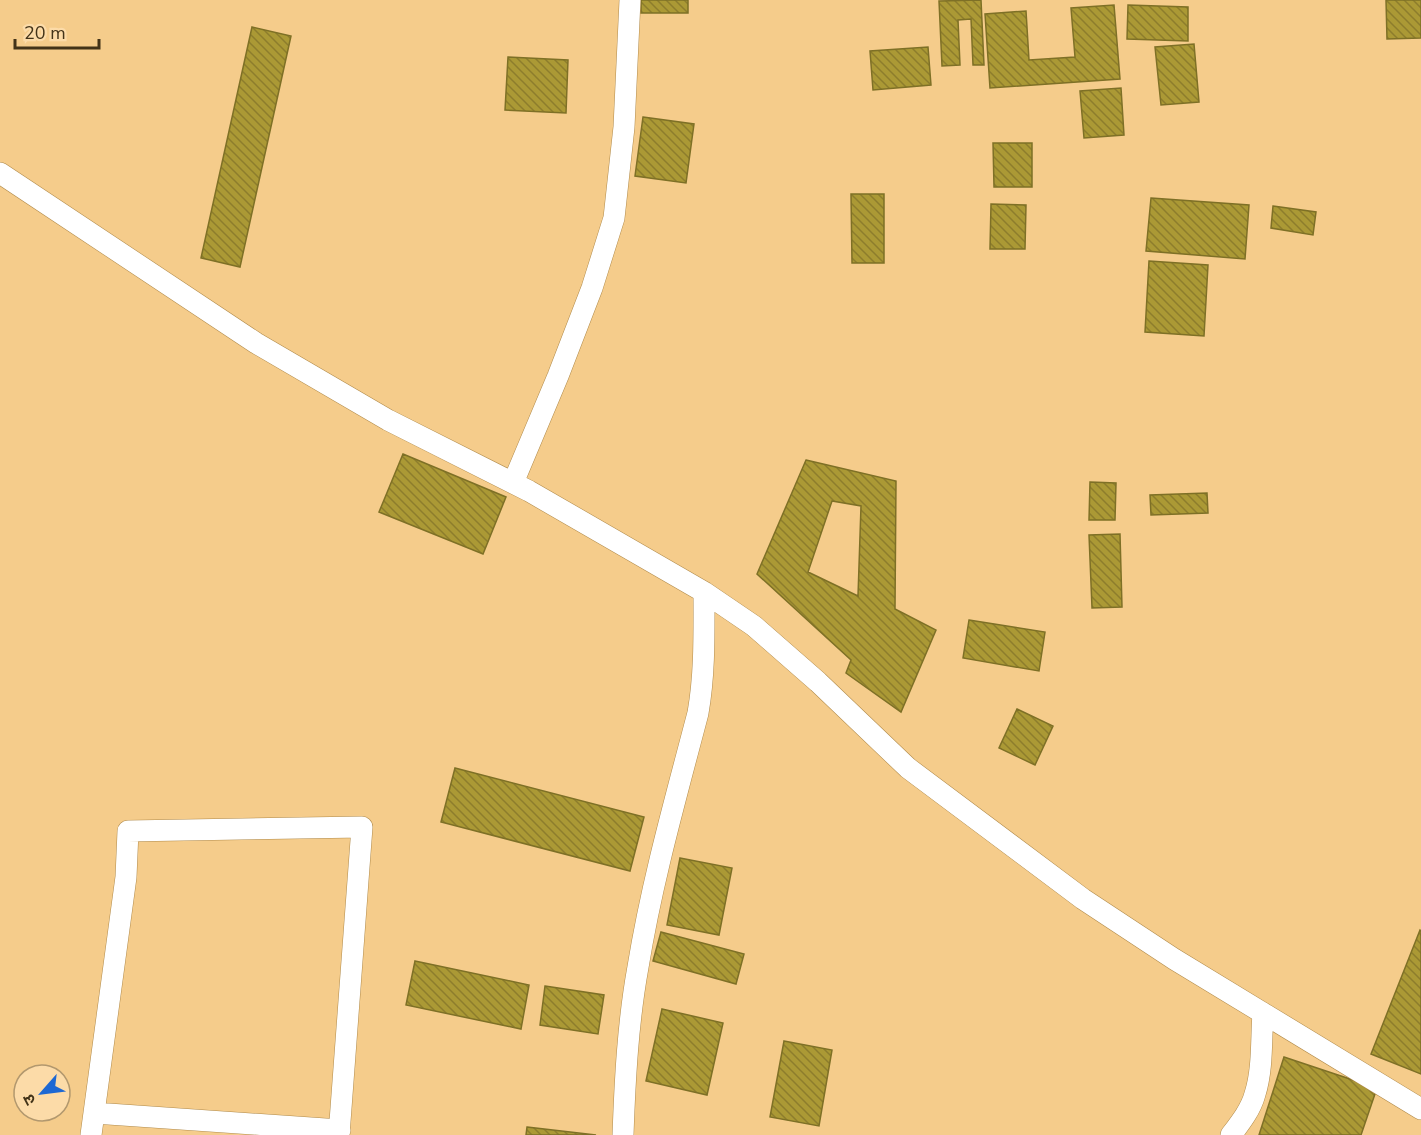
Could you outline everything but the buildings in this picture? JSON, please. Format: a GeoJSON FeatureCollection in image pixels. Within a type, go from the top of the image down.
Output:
{"type":"FeatureCollection","features":[{"type":"Feature","properties":{"kind":"street"},"geometry":{"type":"LineString","coordinates":[[513,483],[592,288],[614,218],[624,127],[630,0]]}},
{"type":"Feature","properties":{"kind":"street"},"geometry":{"type":"LineString","coordinates":[[0,173],[256,343],[388,420],[513,483],[704,592],[754,626],[818,682],[909,768],[1083,899],[1263,1013],[1421,1109]]}},
{"type":"Feature","properties":{"kind":"street"},"geometry":{"type":"LineString","coordinates":[[623,1135],[630,1027],[638,966],[655,881],[698,714],[702,690],[704,592]]}},
{"type":"Feature","properties":{"kind":"street"},"geometry":{"type":"LineString","coordinates":[[91,1135],[126,877],[128,831],[362,827],[339,1132],[94,1113]]}},
{"type":"Feature","properties":{"kind":"street"},"geometry":{"type":"LineString","coordinates":[[1231,1135],[1255,1095],[1259,1076],[1263,1013]]}}]}
